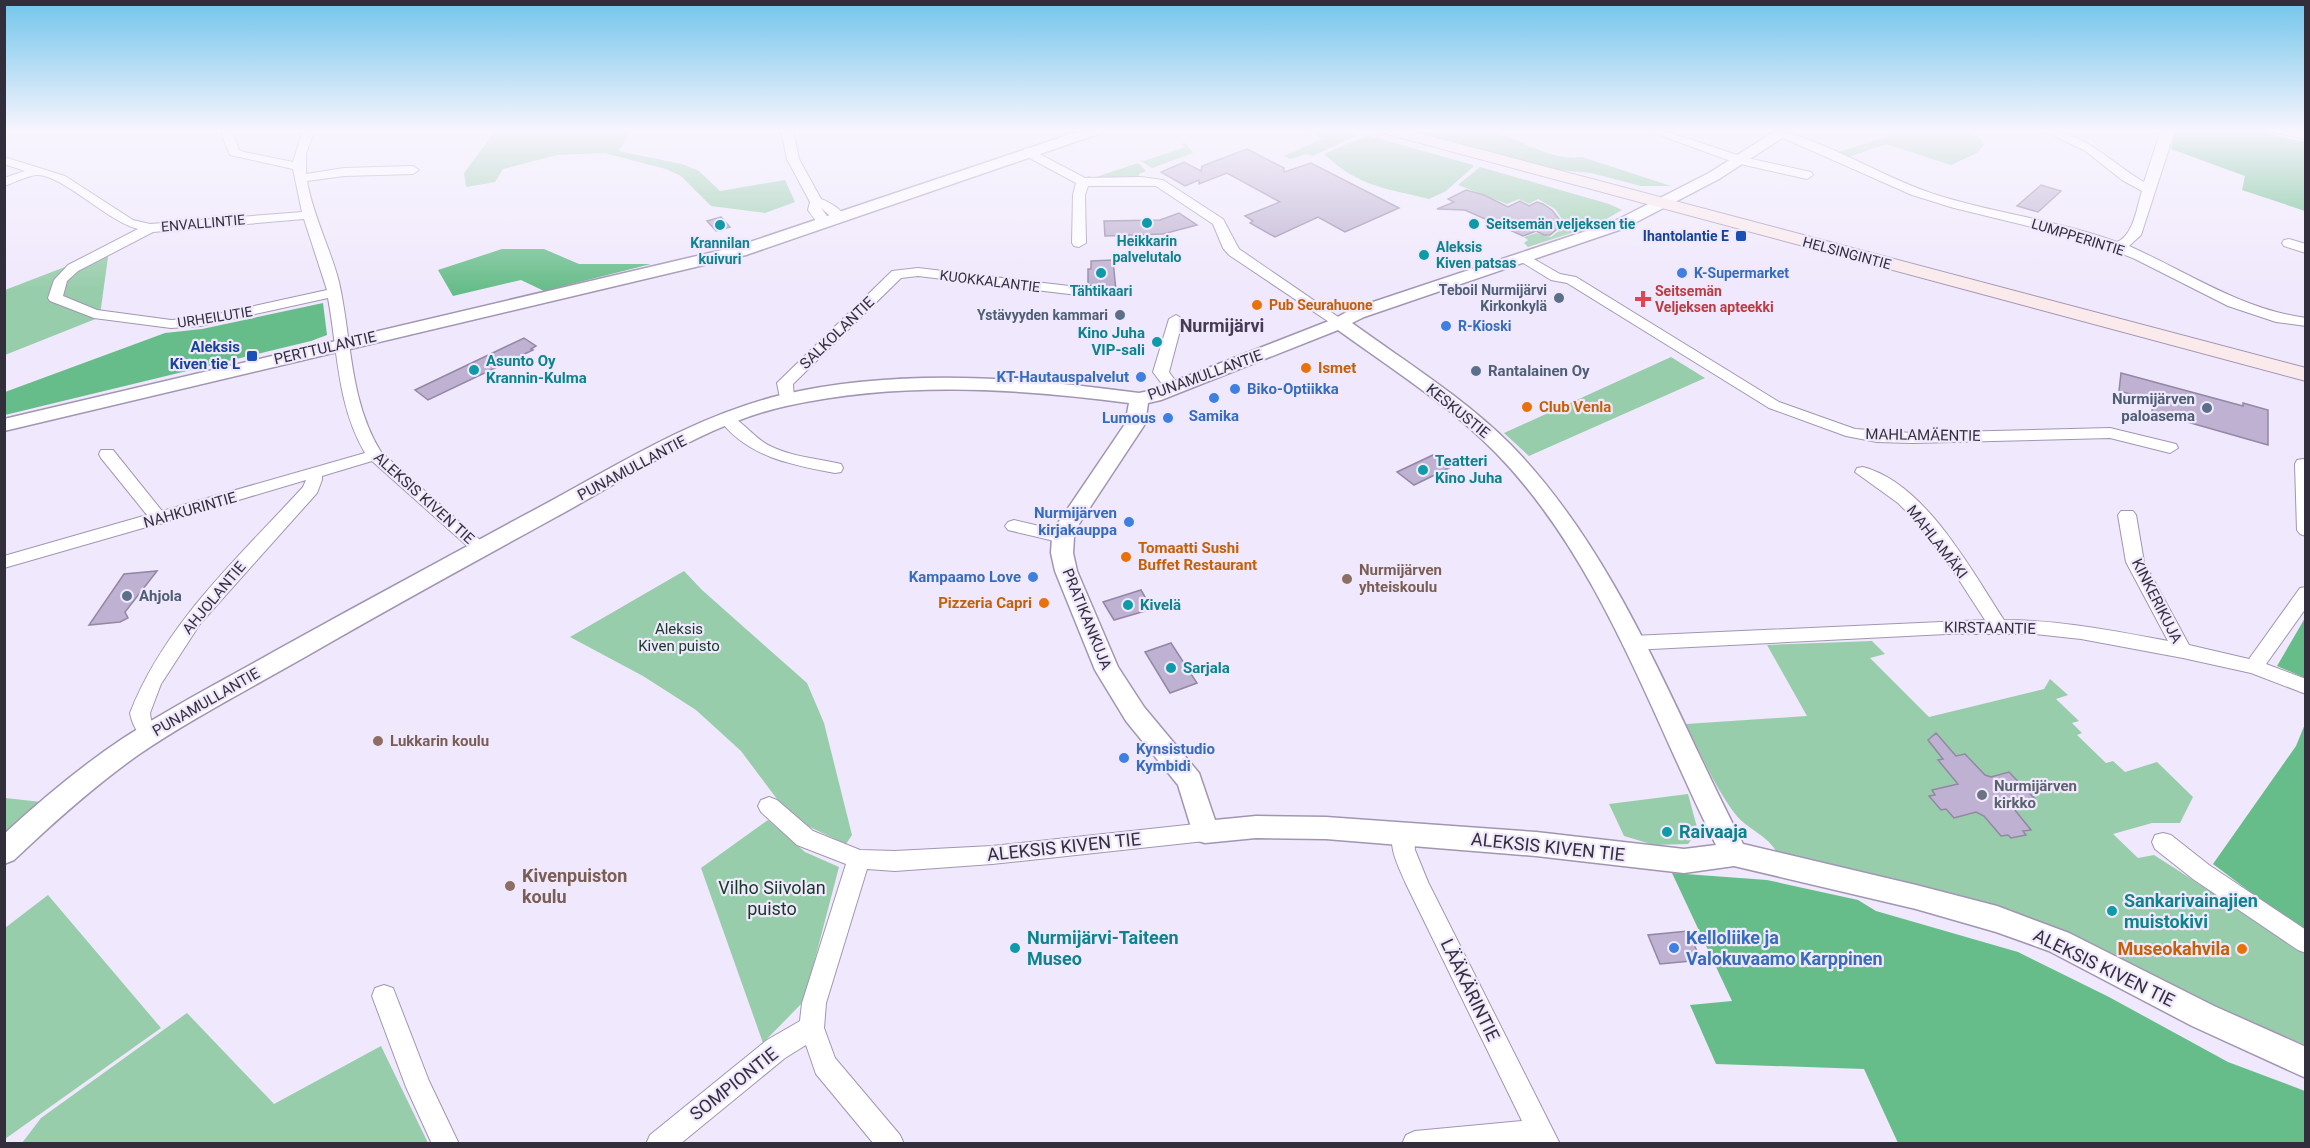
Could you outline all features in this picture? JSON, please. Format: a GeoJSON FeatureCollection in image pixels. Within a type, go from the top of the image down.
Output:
{"type":"FeatureCollection","features":[{"type":"Feature","properties":{"kind":"main road","name":"HELSINGINTIE"},"geometry":{"type":"LineString","coordinates":[[1590,184],[2306,375]]}},
{"type":"Feature","properties":{"kind":"street","name":"ENVALLINTIE"},"geometry":{"type":"LineString","coordinates":[[68,184],[129,223],[150,228],[310,215]]}},
{"type":"Feature","properties":{"kind":"street","name":"ALEKSIS KIVEN TIE"},"geometry":{"type":"LineString","coordinates":[[302,184],[334,293],[341,344],[358,425],[365,441],[375,455],[480,548]]}},
{"type":"Feature","properties":{"kind":"street"},"geometry":{"type":"LineString","coordinates":[[809,184],[828,214]]}},
{"type":"Feature","properties":{"kind":"street","name":"PERTTULANTIE"},"geometry":{"type":"LineString","coordinates":[[4,425],[647,272],[692,264],[741,251],[828,214],[934,184]]}},
{"type":"Feature","properties":{"kind":"street"},"geometry":{"type":"LineString","coordinates":[[1079,243],[1079,195],[1083,184]]}},
{"type":"Feature","properties":{"kind":"street","name":"KESKUSTIE"},"geometry":{"type":"LineString","coordinates":[[1160,184],[1218,222],[1234,252],[1340,323],[1467,416],[1505,451],[1564,522],[1599,579],[1734,854]]}},
{"type":"Feature","properties":{"kind":"street","name":"PUNAMULLANTIE"},"geometry":{"type":"LineString","coordinates":[[4,852],[54,804],[112,759],[152,733],[480,548],[727,418],[786,400],[934,384],[1026,387],[1139,399],[1173,389],[1340,323],[1367,320],[1535,261],[1670,205],[1695,197],[1707,184]]}},
{"type":"Feature","properties":{"kind":"street","name":"LUMPPERINTIE"},"geometry":{"type":"LineString","coordinates":[[1896,184],[1937,199],[2117,246],[2240,306],[2274,318],[2306,322]]}},
{"type":"Feature","properties":{"kind":"street"},"geometry":{"type":"LineString","coordinates":[[2138,184],[2150,190]]}},
{"type":"Feature","properties":{"kind":"street"},"geometry":{"type":"LineString","coordinates":[[2117,246],[2126,243],[2134,235],[2152,184]]}},
{"type":"Feature","properties":{"kind":"street","name":"URHEILUTIE"},"geometry":{"type":"LineString","coordinates":[[150,228],[73,268],[61,280],[55,298],[94,314],[171,324],[200,322],[334,293]]}},
{"type":"Feature","properties":{"kind":"street"},"geometry":{"type":"LineString","coordinates":[[2289,243],[2306,249]]}},
{"type":"Feature","properties":{"kind":"street","name":"MAHLAMÄENTIE"},"geometry":{"type":"LineString","coordinates":[[1535,261],[1556,278],[1571,280],[1690,356],[1774,405],[1852,433],[1877,437],[1912,438],[2110,433],[2170,448]]}},
{"type":"Feature","properties":{"kind":"street","name":"KUOKKALANTIE"},"geometry":{"type":"LineString","coordinates":[[902,272],[1078,291]]}},
{"type":"Feature","properties":{"kind":"street","name":"SALKOLANTIE"},"geometry":{"type":"LineString","coordinates":[[786,400],[785,383],[897,274],[902,272]]}},
{"type":"Feature","properties":{"kind":"street"},"geometry":{"type":"LineString","coordinates":[[1173,389],[1161,372],[1176,319]]}},
{"type":"Feature","properties":{"kind":"street"},"geometry":{"type":"LineString","coordinates":[[1014,526],[1063,537],[1135,424],[1139,399]]}},
{"type":"Feature","properties":{"kind":"street"},"geometry":{"type":"LineString","coordinates":[[727,418],[755,446],[785,458],[835,468]]}},
{"type":"Feature","properties":{"kind":"street"},"geometry":{"type":"LineString","coordinates":[[107,454],[160,519]]}},
{"type":"Feature","properties":{"kind":"street","name":"NAHKURINTIE"},"geometry":{"type":"LineString","coordinates":[[4,562],[160,519],[375,455]]}},
{"type":"Feature","properties":{"kind":"street"},"geometry":{"type":"LineString","coordinates":[[2303,464],[2306,530]]}},
{"type":"Feature","properties":{"kind":"street","name":"MAHLAMÄKI"},"geometry":{"type":"LineString","coordinates":[[1863,472],[1881,480],[1916,510],[1998,626]]}},
{"type":"Feature","properties":{"kind":"street","name":"AHJOLANTIE"},"geometry":{"type":"LineString","coordinates":[[152,733],[142,723],[140,713],[152,682],[193,619],[311,489],[313,474]]}},
{"type":"Feature","properties":{"kind":"street","name":"KINKERIKUJA"},"geometry":{"type":"LineString","coordinates":[[2127,515],[2135,562],[2183,651]]}},
{"type":"Feature","properties":{"kind":"street","name":"PRATIKANKUJA"},"geometry":{"type":"LineString","coordinates":[[1063,537],[1062,553],[1066,570],[1107,670],[1135,714],[1190,781],[1205,832]]}},
{"type":"Feature","properties":{"kind":"street"},"geometry":{"type":"LineString","coordinates":[[2254,667],[2306,593]]}},
{"type":"Feature","properties":{"kind":"street","name":"KIRSTAANTIE"},"geometry":{"type":"LineString","coordinates":[[1632,643],[1998,626],[2081,632],[2183,651],[2254,667],[2306,687]]}},
{"type":"Feature","properties":{"kind":"street","name":"ALEKSIS KIVEN TIE"},"geometry":{"type":"LineString","coordinates":[[769,806],[805,838],[859,859],[895,861],[992,855],[1256,828],[1326,828],[1402,833],[1536,844],[1684,861],[1734,854],[1916,897],[1997,919],[2059,942],[2203,1016],[2306,1063]]}},
{"type":"Feature","properties":{"kind":"street","name":"LÄÄKÄRINTIE"},"geometry":{"type":"LineString","coordinates":[[1402,833],[1404,850],[1417,884],[1543,1138]]}},
{"type":"Feature","properties":{"kind":"street"},"geometry":{"type":"LineString","coordinates":[[2163,842],[2201,872],[2306,943]]}},
{"type":"Feature","properties":{"kind":"street"},"geometry":{"type":"LineString","coordinates":[[859,859],[814,1003],[812,1028],[825,1065],[891,1143]]}},
{"type":"Feature","properties":{"kind":"street"},"geometry":{"type":"LineString","coordinates":[[384,996],[419,1087],[446,1143]]}},
{"type":"Feature","properties":{"kind":"street","name":"SOMPIONTIE"},"geometry":{"type":"LineString","coordinates":[[659,1143],[776,1049],[812,1028]]}},
{"type":"Feature","properties":{"kind":"street"},"geometry":{"type":"LineString","coordinates":[[1415,1143],[1543,1138]]}},
{"type":"Feature","properties":{"kind":"green space"},"geometry":{"type":"Polygon","coordinates":[[[466,184],[486,184],[466,187],[466,184]]]}},
{"type":"Feature","properties":{"kind":"green space"},"geometry":{"type":"Polygon","coordinates":[[[689,184],[712,184],[720,191],[764,184],[787,184],[795,202],[765,213],[711,206],[689,184]]]}},
{"type":"Feature","properties":{"kind":"green space"},"geometry":{"type":"Polygon","coordinates":[[[1370,184],[1454,184],[1446,191],[1429,199],[1370,184]]]}},
{"type":"Feature","properties":{"kind":"green space"},"geometry":{"type":"Polygon","coordinates":[[[1538,184],[1609,204],[1622,210],[1596,225],[1528,247],[1524,243],[1528,240],[1524,237],[1536,233],[1551,237],[1560,230],[1562,219],[1555,209],[1538,199],[1529,204],[1519,199],[1507,204],[1458,185],[1538,184]]]}},
{"type":"Feature","properties":{"kind":"green space"},"geometry":{"type":"Polygon","coordinates":[[[1632,184],[1664,184],[1671,186],[1641,186],[1632,184]]]}},
{"type":"Feature","properties":{"kind":"green space"},"geometry":{"type":"Polygon","coordinates":[[[2243,184],[2305,184],[2305,211],[2242,190],[2243,184]]]}},
{"type":"Feature","properties":{"kind":"green space"},"geometry":{"type":"Polygon","coordinates":[[[502,249],[544,249],[579,264],[651,264],[544,291],[521,280],[453,296],[438,270],[502,249]]]}},
{"type":"Feature","properties":{"kind":"green space"},"geometry":{"type":"Polygon","coordinates":[[[109,250],[98,318],[5,355],[5,290],[109,250]]]}},
{"type":"Feature","properties":{"kind":"green space"},"geometry":{"type":"Polygon","coordinates":[[[323,303],[327,335],[311,341],[5,415],[5,392],[165,333],[202,329],[323,303]]]}},
{"type":"Feature","properties":{"kind":"green space"},"geometry":{"type":"Polygon","coordinates":[[[1671,357],[1705,378],[1529,456],[1504,433],[1671,357]]]}},
{"type":"Feature","properties":{"kind":"green space","name":"Aleksis Kiven puisto"},"geometry":{"type":"Polygon","coordinates":[[[684,571],[702,590],[807,683],[824,723],[852,835],[846,844],[799,822],[783,807],[741,751],[696,710],[643,676],[570,637],[684,571]]]}},
{"type":"Feature","properties":{"kind":"green space"},"geometry":{"type":"Polygon","coordinates":[[[2305,618],[2306,678],[2277,666],[2305,618]]]}},
{"type":"Feature","properties":{"kind":"green space"},"geometry":{"type":"Polygon","coordinates":[[[1872,641],[1885,654],[1870,658],[1929,717],[2044,689],[2050,679],[2068,695],[2056,699],[2079,721],[2072,723],[2082,733],[2077,735],[2106,763],[2113,761],[2125,772],[2157,762],[2193,797],[2180,823],[2152,823],[2113,834],[2138,858],[2154,855],[2305,952],[2305,1045],[2163,986],[1777,853],[1769,842],[1741,820],[1728,805],[1686,724],[1807,716],[1767,645],[1872,641]]]}},
{"type":"Feature","properties":{"kind":"green space"},"geometry":{"type":"Polygon","coordinates":[[[2305,724],[2305,933],[2213,864],[2296,746],[2305,724]]]}},
{"type":"Feature","properties":{"kind":"green space"},"geometry":{"type":"Polygon","coordinates":[[[1688,794],[1698,831],[1688,844],[1654,845],[1624,836],[1609,804],[1688,794]]]}},
{"type":"Feature","properties":{"kind":"green space"},"geometry":{"type":"Polygon","coordinates":[[[5,798],[42,802],[5,839],[5,798]]]}},
{"type":"Feature","properties":{"kind":"green space","name":"Vilho Siivolan puisto"},"geometry":{"type":"Polygon","coordinates":[[[768,820],[805,852],[839,867],[804,1001],[763,1043],[701,868],[768,820]]]}},
{"type":"Feature","properties":{"kind":"green space"},"geometry":{"type":"Polygon","coordinates":[[[1672,873],[1767,880],[1858,900],[1876,911],[2018,952],[2109,997],[2228,1062],[2305,1091],[2305,1143],[1898,1143],[1864,1069],[1716,1064],[1690,1005],[1732,1001],[1672,873]]]}},
{"type":"Feature","properties":{"kind":"green space"},"geometry":{"type":"Polygon","coordinates":[[[48,895],[161,1028],[5,1139],[5,928],[48,895]]]}},
{"type":"Feature","properties":{"kind":"green space"},"geometry":{"type":"Polygon","coordinates":[[[187,1013],[274,1104],[381,1046],[428,1143],[22,1143],[41,1118],[187,1013]]]}},
{"type":"Feature","properties":{"kind":"building"},"geometry":{"type":"Polygon","coordinates":[[[1246,184],[1351,184],[1399,208],[1345,232],[1318,217],[1275,237],[1250,223],[1253,221],[1245,216],[1280,202],[1246,184]]]}},
{"type":"Feature","properties":{"kind":"building"},"geometry":{"type":"Polygon","coordinates":[[[2041,185],[2061,191],[2038,212],[2017,206],[2041,185]]]}},
{"type":"Feature","properties":{"kind":"building"},"geometry":{"type":"Polygon","coordinates":[[[1466,190],[1484,195],[1508,207],[1520,201],[1529,206],[1537,202],[1543,204],[1559,219],[1557,229],[1550,235],[1536,231],[1523,236],[1465,210],[1437,209],[1454,202],[1448,199],[1466,190]]]}},
{"type":"Feature","properties":{"kind":"building","name":"Heikkarin palvelutalo"},"geometry":{"type":"Polygon","coordinates":[[[1179,213],[1197,225],[1163,234],[1105,236],[1104,221],[1160,220],[1179,213]]]}},
{"type":"Feature","properties":{"kind":"building","name":"Krannilan kuivuri"},"geometry":{"type":"Polygon","coordinates":[[[721,217],[730,227],[716,231],[707,221],[721,217]]]}},
{"type":"Feature","properties":{"kind":"building","name":"Tähtikaari"},"geometry":{"type":"Polygon","coordinates":[[[1113,260],[1116,291],[1092,292],[1091,286],[1088,286],[1088,269],[1091,269],[1091,261],[1113,260]]]}},
{"type":"Feature","properties":{"kind":"building","name":"Asunto Oy Krannin-Kulma"},"geometry":{"type":"Polygon","coordinates":[[[524,338],[536,346],[531,349],[533,350],[428,400],[415,390],[524,338]]]}},
{"type":"Feature","properties":{"kind":"building","name":"Nurmijärven paloasema"},"geometry":{"type":"Polygon","coordinates":[[[2121,373],[2243,406],[2243,403],[2268,410],[2268,445],[2152,412],[2153,400],[2119,391],[2121,373]]]}},
{"type":"Feature","properties":{"kind":"building","name":"Teatteri Kino Juha"},"geometry":{"type":"Polygon","coordinates":[[[1433,455],[1449,468],[1414,485],[1397,472],[1433,455]]]}},
{"type":"Feature","properties":{"kind":"building","name":"Ahjola"},"geometry":{"type":"Polygon","coordinates":[[[157,571],[125,612],[128,618],[120,622],[89,625],[124,574],[157,571]]]}},
{"type":"Feature","properties":{"kind":"building","name":"Kivelä"},"geometry":{"type":"Polygon","coordinates":[[[1141,590],[1152,609],[1114,620],[1103,602],[1141,590]]]}},
{"type":"Feature","properties":{"kind":"building","name":"Sarjala"},"geometry":{"type":"Polygon","coordinates":[[[1171,643],[1197,683],[1170,693],[1145,652],[1171,643]]]}},
{"type":"Feature","properties":{"kind":"building","name":"Nurmijärven kirkko"},"geometry":{"type":"Polygon","coordinates":[[[1936,733],[1956,756],[1965,754],[1985,775],[1991,777],[2009,772],[2035,799],[2010,804],[2031,830],[2023,831],[2026,835],[2011,838],[2008,835],[2001,836],[1984,816],[1976,812],[1954,818],[1946,809],[1941,810],[1929,796],[1935,795],[1932,790],[1958,784],[1938,760],[1943,759],[1928,740],[1936,733]]]}},
{"type":"Feature","properties":{"kind":"building","name":"Kelloliike ja Valokuvaamo Karppinen"},"geometry":{"type":"Polygon","coordinates":[[[1688,931],[1701,960],[1660,964],[1648,935],[1688,931]]]}},
{"type":"Feature","properties":{"kind":"place","name":"Heikkarin palvelutalo"},"geometry":{"type":"Point","coordinates":[1147,223]}},
{"type":"Feature","properties":{"kind":"place","name":"Seitsemän veljeksen tie"},"geometry":{"type":"Point","coordinates":[1474,224]}},
{"type":"Feature","properties":{"kind":"place","name":"Krannilan kuivuri"},"geometry":{"type":"Point","coordinates":[720,225]}},
{"type":"Feature","properties":{"kind":"place","name":"Ihantolantie E"},"geometry":{"type":"Point","coordinates":[1741,236]}},
{"type":"Feature","properties":{"kind":"place","name":"Aleksis Kiven patsas"},"geometry":{"type":"Point","coordinates":[1424,255]}},
{"type":"Feature","properties":{"kind":"place","name":"Tähtikaari"},"geometry":{"type":"Point","coordinates":[1101,273]}},
{"type":"Feature","properties":{"kind":"place","name":"K-Supermarket"},"geometry":{"type":"Point","coordinates":[1682,273]}},
{"type":"Feature","properties":{"kind":"place","name":"Teboil Nurmijärvi Kirkonkylä"},"geometry":{"type":"Point","coordinates":[1559,298]}},
{"type":"Feature","properties":{"kind":"place","name":"Seitsemän Veljeksen apteekki"},"geometry":{"type":"Point","coordinates":[1643,299]}},
{"type":"Feature","properties":{"kind":"place","name":"Pub Seurahuone"},"geometry":{"type":"Point","coordinates":[1257,305]}},
{"type":"Feature","properties":{"kind":"place","name":"Ystävyyden kammari"},"geometry":{"type":"Point","coordinates":[1120,315]}},
{"type":"Feature","properties":{"kind":"place","name":"R-Kioski"},"geometry":{"type":"Point","coordinates":[1446,326]}},
{"type":"Feature","properties":{"kind":"place","name":"Kino Juha VIP-sali"},"geometry":{"type":"Point","coordinates":[1157,342]}},
{"type":"Feature","properties":{"kind":"place","name":"Aleksis Kiven tie L"},"geometry":{"type":"Point","coordinates":[252,356]}},
{"type":"Feature","properties":{"kind":"place","name":"Ismet"},"geometry":{"type":"Point","coordinates":[1306,368]}},
{"type":"Feature","properties":{"kind":"place","name":"Asunto Oy Krannin-Kulma"},"geometry":{"type":"Point","coordinates":[474,370]}},
{"type":"Feature","properties":{"kind":"place","name":"Rantalainen Oy"},"geometry":{"type":"Point","coordinates":[1476,371]}},
{"type":"Feature","properties":{"kind":"place","name":"KT-Hautauspalvelut"},"geometry":{"type":"Point","coordinates":[1141,377]}},
{"type":"Feature","properties":{"kind":"place","name":"Biko-Optiikka"},"geometry":{"type":"Point","coordinates":[1235,389]}},
{"type":"Feature","properties":{"kind":"place","name":"Samika"},"geometry":{"type":"Point","coordinates":[1214,398]}},
{"type":"Feature","properties":{"kind":"place","name":"Club Venla"},"geometry":{"type":"Point","coordinates":[1527,407]}},
{"type":"Feature","properties":{"kind":"place","name":"Nurmijärven paloasema"},"geometry":{"type":"Point","coordinates":[2207,408]}},
{"type":"Feature","properties":{"kind":"place","name":"Lumous"},"geometry":{"type":"Point","coordinates":[1168,418]}},
{"type":"Feature","properties":{"kind":"place","name":"Teatteri Kino Juha"},"geometry":{"type":"Point","coordinates":[1423,470]}},
{"type":"Feature","properties":{"kind":"place","name":"Nurmijärven kirjakauppa"},"geometry":{"type":"Point","coordinates":[1129,522]}},
{"type":"Feature","properties":{"kind":"place","name":"Tomaatti Sushi Buffet Restaurant"},"geometry":{"type":"Point","coordinates":[1126,557]}},
{"type":"Feature","properties":{"kind":"place","name":"Kampaamo Love"},"geometry":{"type":"Point","coordinates":[1033,577]}},
{"type":"Feature","properties":{"kind":"place","name":"Nurmijärven yhteiskoulu"},"geometry":{"type":"Point","coordinates":[1347,579]}},
{"type":"Feature","properties":{"kind":"place","name":"Ahjola"},"geometry":{"type":"Point","coordinates":[127,596]}},
{"type":"Feature","properties":{"kind":"place","name":"Pizzeria Capri"},"geometry":{"type":"Point","coordinates":[1044,603]}},
{"type":"Feature","properties":{"kind":"place","name":"Kivelä"},"geometry":{"type":"Point","coordinates":[1128,605]}},
{"type":"Feature","properties":{"kind":"place","name":"Sarjala"},"geometry":{"type":"Point","coordinates":[1171,668]}},
{"type":"Feature","properties":{"kind":"place","name":"Lukkarin koulu"},"geometry":{"type":"Point","coordinates":[378,741]}},
{"type":"Feature","properties":{"kind":"place","name":"Kynsistudio Kymbidi"},"geometry":{"type":"Point","coordinates":[1124,758]}},
{"type":"Feature","properties":{"kind":"place","name":"Nurmijärven kirkko"},"geometry":{"type":"Point","coordinates":[1982,795]}},
{"type":"Feature","properties":{"kind":"place","name":"Raivaaja"},"geometry":{"type":"Point","coordinates":[1667,832]}},
{"type":"Feature","properties":{"kind":"place","name":"Kivenpuiston koulu"},"geometry":{"type":"Point","coordinates":[510,886]}},
{"type":"Feature","properties":{"kind":"place","name":"Sankarivainajien muistokivi"},"geometry":{"type":"Point","coordinates":[2112,911]}},
{"type":"Feature","properties":{"kind":"place","name":"Nurmijärvi-Taiteen Museo"},"geometry":{"type":"Point","coordinates":[1015,948]}},
{"type":"Feature","properties":{"kind":"place","name":"Kelloliike ja Valokuvaamo Karppinen"},"geometry":{"type":"Point","coordinates":[1674,948]}},
{"type":"Feature","properties":{"kind":"place","name":"Museokahvila"},"geometry":{"type":"Point","coordinates":[2242,949]}},
{"type":"Feature","properties":{"kind":"district","name":"Nurmijärvi"},"geometry":{"type":"Point","coordinates":[1222,326]}}]}
